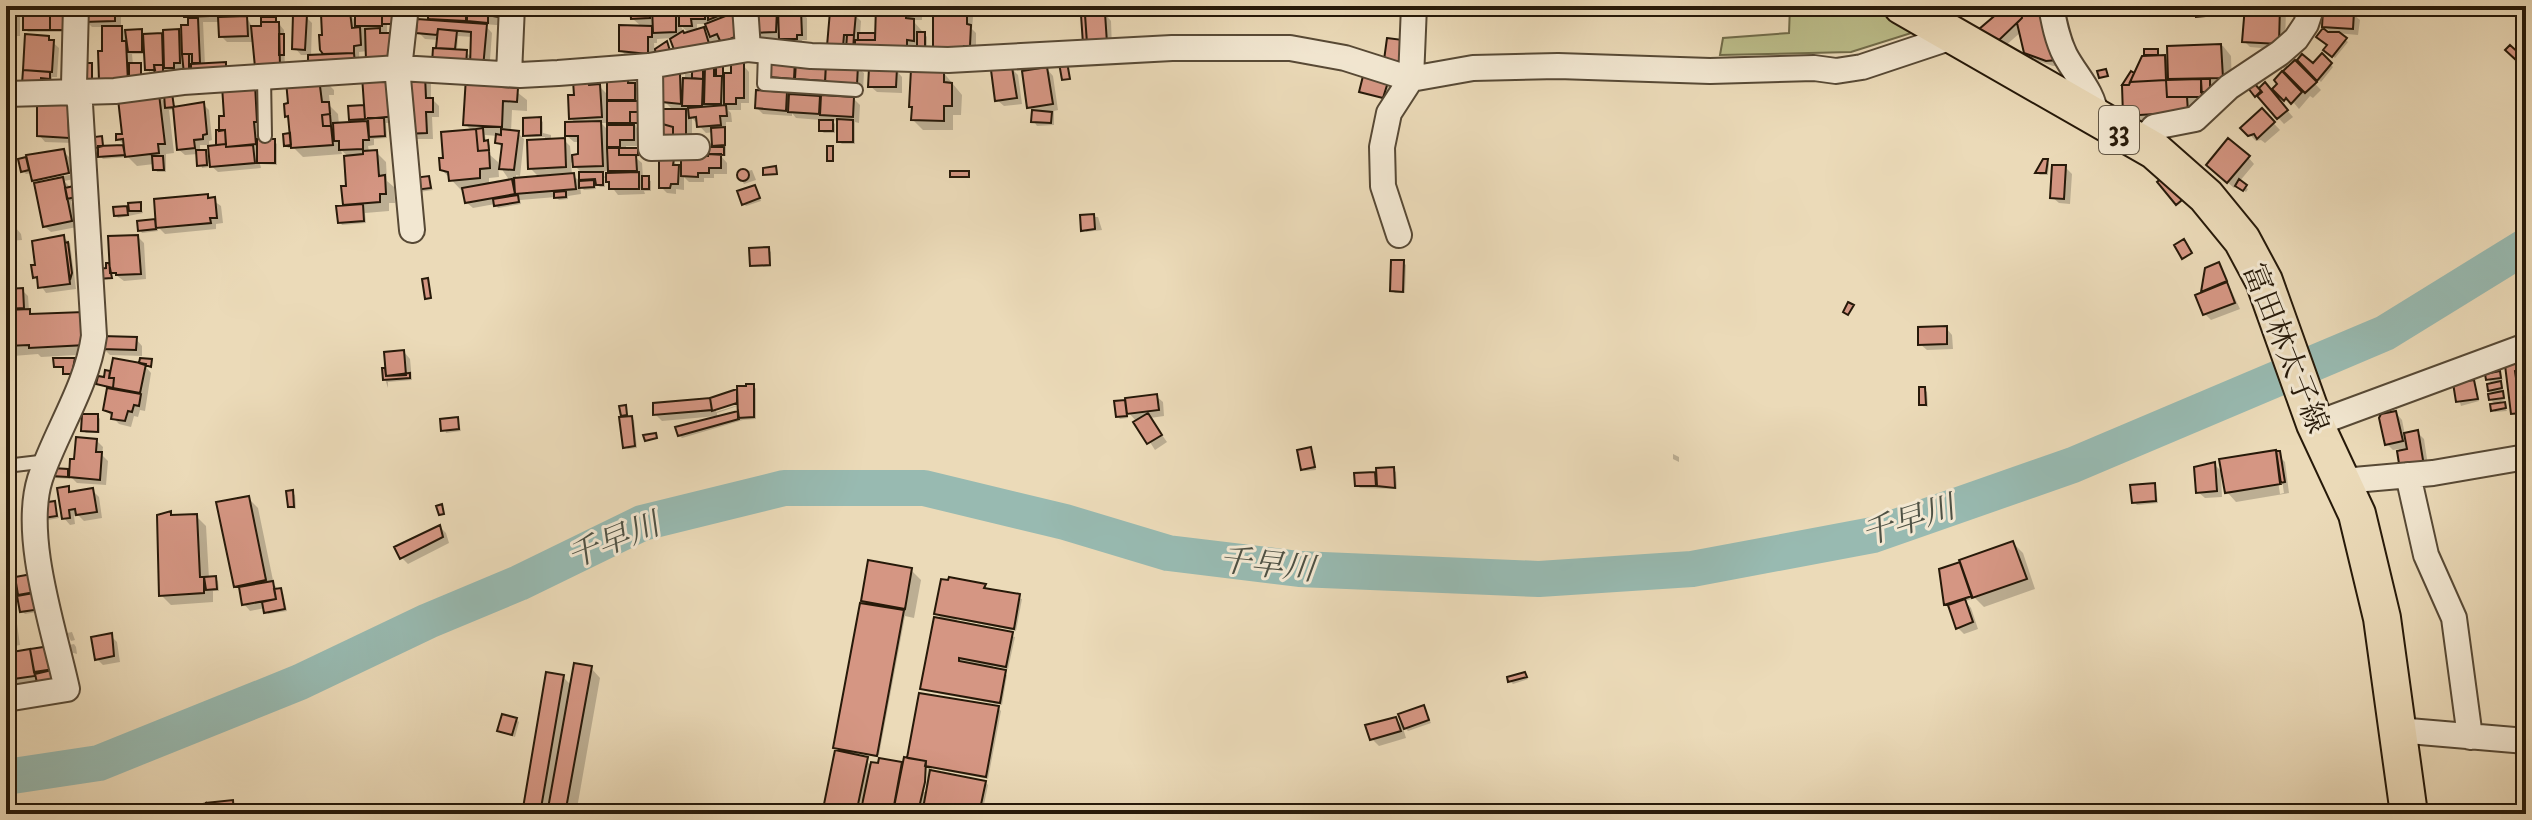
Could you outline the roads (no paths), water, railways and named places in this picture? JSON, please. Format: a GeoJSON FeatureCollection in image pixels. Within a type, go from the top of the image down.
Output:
{"type":"FeatureCollection","features":[{"type":"Feature","properties":{"kind":"main road","name":"富田林太子線"},"geometry":{"type":"LineString","coordinates":[[1902,6],[2141,142],[2191,180],[2231,224],[2264,281],[2314,420],[2357,514],[2382,618],[2409,814]]}},
{"type":"Feature","properties":{"kind":"street"},"geometry":{"type":"LineString","coordinates":[[6,699],[67,689],[33,539],[34,506],[48,461],[91,358],[94,336],[80,104],[74,84],[76,6]]}},
{"type":"Feature","properties":{"kind":"street"},"geometry":{"type":"LineString","coordinates":[[406,6],[399,68],[403,152],[412,230]]}},
{"type":"Feature","properties":{"kind":"street"},"geometry":{"type":"LineString","coordinates":[[509,74],[512,6]]}},
{"type":"Feature","properties":{"kind":"street"},"geometry":{"type":"LineString","coordinates":[[745,6],[757,50]]}},
{"type":"Feature","properties":{"kind":"street"},"geometry":{"type":"LineString","coordinates":[[1399,235],[1383,186],[1382,147],[1389,113],[1411,79],[1414,6]]}},
{"type":"Feature","properties":{"kind":"street"},"geometry":{"type":"LineString","coordinates":[[2051,6],[2065,55],[2090,94],[2096,116]]}},
{"type":"Feature","properties":{"kind":"street"},"geometry":{"type":"LineString","coordinates":[[2141,142],[2154,127],[2195,119],[2229,87],[2280,53],[2296,39],[2306,24],[2312,6]]}},
{"type":"Feature","properties":{"kind":"street"},"geometry":{"type":"LineString","coordinates":[[6,94],[77,93],[399,68],[509,74],[650,66],[757,50],[811,56],[948,60],[1172,48],[1290,48],[1345,58],[1411,79],[1464,69],[1558,66],[1710,71],[1849,70],[1955,36]]}},
{"type":"Feature","properties":{"kind":"street"},"geometry":{"type":"LineString","coordinates":[[650,66],[651,158],[697,147]]}},
{"type":"Feature","properties":{"kind":"street"},"geometry":{"type":"LineString","coordinates":[[2314,420],[2526,346]]}},
{"type":"Feature","properties":{"kind":"street"},"geometry":{"type":"LineString","coordinates":[[2343,481],[2433,473],[2526,457]]}},
{"type":"Feature","properties":{"kind":"street"},"geometry":{"type":"LineString","coordinates":[[2408,475],[2426,555],[2456,626],[2470,737]]}},
{"type":"Feature","properties":{"kind":"street"},"geometry":{"type":"LineString","coordinates":[[2397,730],[2526,741]]}},
{"type":"Feature","properties":{"kind":"lane"},"geometry":{"type":"LineString","coordinates":[[757,50],[764,84],[856,90]]}},
{"type":"Feature","properties":{"kind":"lane"},"geometry":{"type":"LineString","coordinates":[[264,77],[265,136]]}},
{"type":"Feature","properties":{"kind":"lane"},"geometry":{"type":"LineString","coordinates":[[6,466],[48,461]]}},
{"type":"Feature","properties":{"kind":"waterway","name":"千早川"},"geometry":{"type":"LineString","coordinates":[[6,777],[99,763],[300,682],[428,621],[519,583],[642,523],[784,488],[924,488],[1065,522],[1168,553],[1299,569],[1539,579],[1692,569],[1873,535],[2073,465],[2385,333],[2526,246]]}}]}
